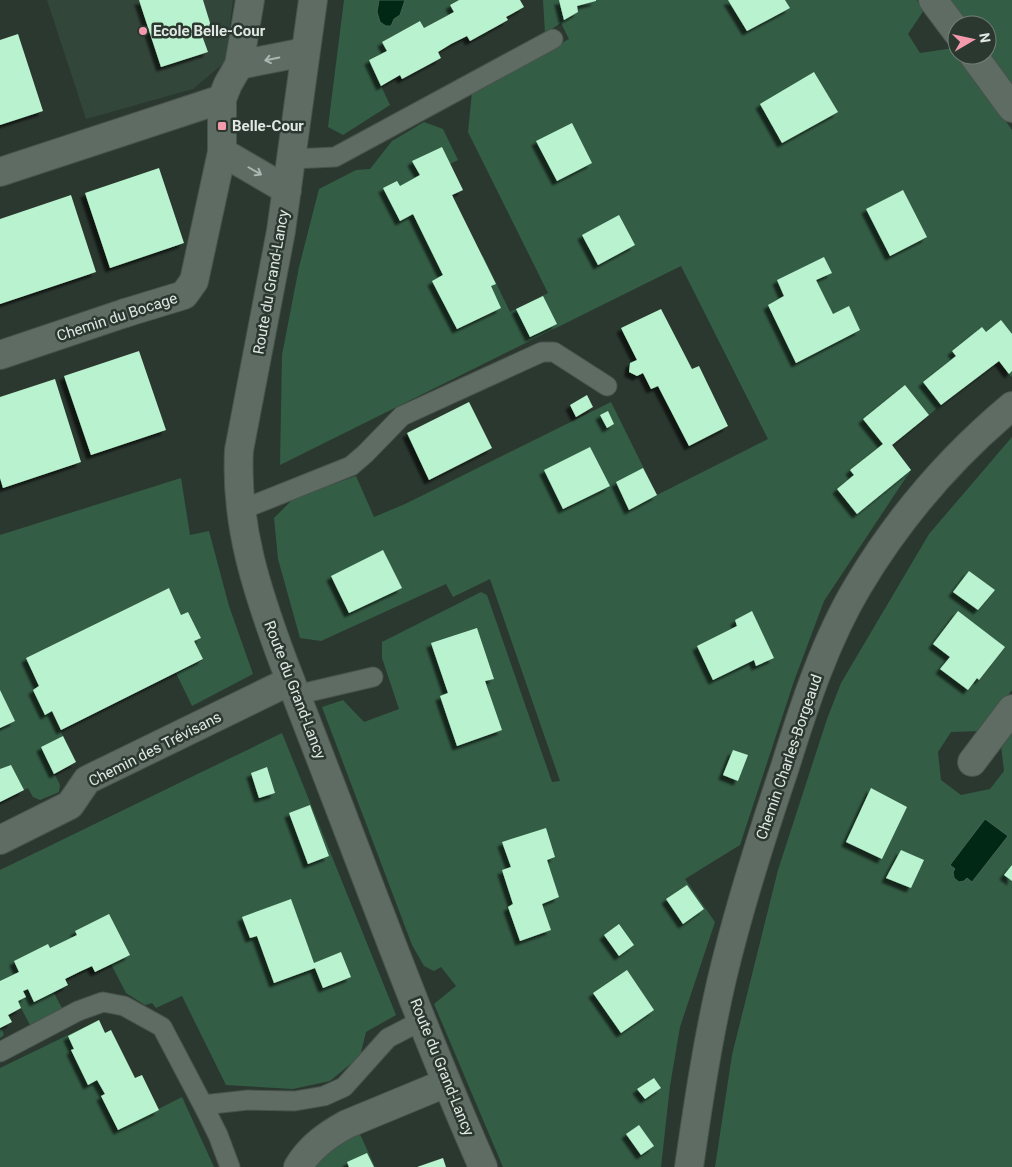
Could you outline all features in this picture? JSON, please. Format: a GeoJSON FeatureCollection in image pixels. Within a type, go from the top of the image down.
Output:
{"type":"FeatureCollection","features":[{"type":"Feature","properties":{"kind":"street","name":"Chemin du Bocage"},"geometry":{"type":"LineString","coordinates":[[0,355],[184,295],[194,281],[222,152],[222,99],[228,84],[239,66],[250,0]]}},
{"type":"Feature","properties":{"kind":"street","name":"Route du Grand-Lancy"},"geometry":{"type":"LineString","coordinates":[[313,0],[281,231],[240,450],[238,473],[241,510],[250,563],[260,600],[421,1021],[446,1083],[484,1167]]}},
{"type":"Feature","properties":{"kind":"street"},"geometry":{"type":"LineString","coordinates":[[934,0],[947,18]]}},
{"type":"Feature","properties":{"kind":"street"},"geometry":{"type":"LineString","coordinates":[[239,66],[305,52]]}},
{"type":"Feature","properties":{"kind":"street"},"geometry":{"type":"LineString","coordinates":[[980,65],[1012,108]]}},
{"type":"Feature","properties":{"kind":"street"},"geometry":{"type":"LineString","coordinates":[[0,172],[222,99]]}},
{"type":"Feature","properties":{"kind":"street","name":"Route du Grand-Lancy"},"geometry":{"type":"LineString","coordinates":[[222,152],[287,190]]}},
{"type":"Feature","properties":{"kind":"street","name":"Chemin Charles-Borgeaud"},"geometry":{"type":"LineString","coordinates":[[689,1167],[708,1051],[722,982],[749,877],[807,698],[836,629],[856,588],[903,518],[944,469],[973,440],[1012,406]]}},
{"type":"Feature","properties":{"kind":"street","name":"Chemin des Trévisans"},"geometry":{"type":"LineString","coordinates":[[0,840],[70,805],[87,780],[293,688]]}},
{"type":"Feature","properties":{"kind":"street"},"geometry":{"type":"LineString","coordinates":[[972,762],[1012,709]]}},
{"type":"Feature","properties":{"kind":"street"},"geometry":{"type":"LineString","coordinates":[[298,1167],[310,1150],[347,1124],[446,1083]]}},
{"type":"Feature","properties":{"kind":"lane"},"geometry":{"type":"LineString","coordinates":[[292,159],[335,157],[553,38]]}},
{"type":"Feature","properties":{"kind":"lane"},"geometry":{"type":"LineString","coordinates":[[241,510],[351,466],[402,416],[542,352],[554,352],[607,386]]}},
{"type":"Feature","properties":{"kind":"lane"},"geometry":{"type":"LineString","coordinates":[[293,688],[373,677]]}},
{"type":"Feature","properties":{"kind":"lane"},"geometry":{"type":"LineString","coordinates":[[0,1052],[78,1011],[104,1002],[124,1006],[162,1027],[218,1135],[230,1167]]}},
{"type":"Feature","properties":{"kind":"lane"},"geometry":{"type":"LineString","coordinates":[[203,1105],[248,1100],[295,1101],[324,1096],[344,1087],[388,1038],[421,1021]]}},
{"type":"Feature","properties":{"kind":"shaded area","name":"Ecole Belle-Cour"},"geometry":{"type":"Polygon","coordinates":[[[47,0],[233,0],[225,62],[193,89],[86,119],[47,0]]]}},
{"type":"Feature","properties":{"kind":"shaded area"},"geometry":{"type":"Polygon","coordinates":[[[344,0],[459,0],[450,5],[454,12],[424,28],[420,21],[382,42],[387,51],[369,60],[390,105],[343,135],[328,127],[344,0]]]}},
{"type":"Feature","properties":{"kind":"shaded area"},"geometry":{"type":"Polygon","coordinates":[[[379,0],[405,0],[400,15],[394,19],[391,26],[386,26],[380,22],[377,12],[379,0]]]}},
{"type":"Feature","properties":{"kind":"shaded area"},"geometry":{"type":"Polygon","coordinates":[[[543,0],[917,0],[924,10],[908,34],[920,53],[947,49],[947,65],[966,65],[1012,130],[1012,376],[999,361],[966,340],[952,351],[956,356],[923,382],[941,405],[929,415],[905,385],[863,419],[883,444],[864,459],[871,468],[895,449],[911,470],[824,601],[794,681],[740,845],[685,879],[715,922],[680,1027],[670,1086],[661,1167],[503,1167],[434,1004],[456,986],[441,967],[434,971],[424,966],[412,945],[322,707],[343,700],[364,722],[399,709],[382,658],[382,642],[481,592],[487,595],[552,782],[560,781],[490,579],[453,597],[446,584],[321,641],[300,638],[278,559],[274,518],[294,498],[356,476],[374,517],[405,504],[611,402],[657,495],[768,439],[681,266],[280,465],[282,355],[299,267],[319,189],[356,170],[370,169],[392,141],[424,122],[443,129],[458,160],[450,164],[463,190],[413,214],[443,275],[483,256],[510,312],[548,293],[468,132],[472,92],[569,39],[561,23],[545,33],[543,0]]]}},
{"type":"Feature","properties":{"kind":"shaded area"},"geometry":{"type":"Polygon","coordinates":[[[944,0],[1012,0],[1012,92],[994,65],[997,65],[997,15],[955,15],[944,0]]]}},
{"type":"Feature","properties":{"kind":"shaded area"},"geometry":{"type":"Polygon","coordinates":[[[1012,437],[1012,690],[982,731],[951,732],[938,752],[941,780],[961,795],[990,789],[1004,771],[1001,745],[1012,730],[1012,1167],[715,1167],[732,1055],[778,870],[827,719],[841,683],[929,534],[1012,437]]]}},
{"type":"Feature","properties":{"kind":"shaded area"},"geometry":{"type":"Polygon","coordinates":[[[181,478],[190,535],[209,531],[229,606],[253,674],[192,706],[176,673],[203,660],[194,641],[201,638],[188,612],[181,615],[169,588],[26,658],[39,686],[33,690],[45,714],[52,711],[63,736],[41,747],[60,785],[59,792],[40,800],[33,797],[28,788],[0,802],[0,535],[181,478]]]}},
{"type":"Feature","properties":{"kind":"shaded area"},"geometry":{"type":"Polygon","coordinates":[[[282,733],[396,1015],[366,1032],[360,1056],[330,1081],[293,1089],[226,1085],[182,996],[156,1008],[152,1003],[145,1005],[126,993],[111,964],[95,972],[92,966],[65,979],[68,985],[54,993],[62,1008],[30,1025],[21,1008],[8,1015],[1,1027],[4,1035],[0,1038],[0,870],[282,733]]]}},
{"type":"Feature","properties":{"kind":"shaded area"},"geometry":{"type":"Polygon","coordinates":[[[985,819],[1008,836],[972,882],[967,878],[959,882],[954,878],[953,872],[955,869],[950,865],[985,819]]]}},
{"type":"Feature","properties":{"kind":"shaded area"},"geometry":{"type":"Polygon","coordinates":[[[99,1020],[105,1033],[71,1051],[88,1084],[97,1080],[105,1094],[101,1096],[117,1130],[182,1097],[214,1167],[0,1167],[0,1068],[99,1020]]]}},
{"type":"Feature","properties":{"kind":"shaded area"},"geometry":{"type":"Polygon","coordinates":[[[359,1132],[375,1167],[312,1167],[335,1143],[359,1132]]]}},
{"type":"Feature","properties":{"kind":"building"},"geometry":{"type":"Polygon","coordinates":[[[139,0],[203,0],[211,26],[200,30],[208,52],[161,67],[139,0]]]}},
{"type":"Feature","properties":{"kind":"building"},"geometry":{"type":"Polygon","coordinates":[[[459,0],[520,0],[524,7],[506,17],[508,20],[470,41],[467,36],[451,44],[438,52],[441,58],[402,79],[400,75],[381,86],[369,60],[387,51],[382,42],[420,21],[424,28],[454,12],[450,5],[459,0]]]}},
{"type":"Feature","properties":{"kind":"building"},"geometry":{"type":"Polygon","coordinates":[[[559,0],[596,1],[577,6],[578,12],[564,20],[559,0]]]}},
{"type":"Feature","properties":{"kind":"building"},"geometry":{"type":"Polygon","coordinates":[[[728,0],[785,0],[790,8],[747,31],[728,0]]]}},
{"type":"Feature","properties":{"kind":"building"},"geometry":{"type":"Polygon","coordinates":[[[18,34],[43,111],[0,125],[0,40],[18,34]]]}},
{"type":"Feature","properties":{"kind":"building"},"geometry":{"type":"Polygon","coordinates":[[[814,72],[838,112],[782,143],[760,104],[814,72]]]}},
{"type":"Feature","properties":{"kind":"building"},"geometry":{"type":"Polygon","coordinates":[[[572,123],[592,163],[557,181],[536,141],[572,123]]]}},
{"type":"Feature","properties":{"kind":"building"},"geometry":{"type":"Polygon","coordinates":[[[442,147],[463,190],[452,195],[496,284],[491,286],[501,308],[457,329],[432,281],[443,275],[413,214],[400,221],[383,188],[397,181],[400,186],[420,175],[412,161],[442,147]]]}},
{"type":"Feature","properties":{"kind":"building"},"geometry":{"type":"Polygon","coordinates":[[[159,168],[184,243],[110,268],[85,193],[159,168]]]}},
{"type":"Feature","properties":{"kind":"building"},"geometry":{"type":"Polygon","coordinates":[[[903,190],[927,237],[890,256],[866,209],[903,190]]]}},
{"type":"Feature","properties":{"kind":"building"},"geometry":{"type":"Polygon","coordinates":[[[71,195],[96,272],[0,304],[0,219],[71,195]]]}},
{"type":"Feature","properties":{"kind":"building"},"geometry":{"type":"Polygon","coordinates":[[[619,215],[635,245],[598,265],[582,235],[619,215]]]}},
{"type":"Feature","properties":{"kind":"building"},"geometry":{"type":"Polygon","coordinates":[[[824,257],[832,273],[816,280],[833,314],[849,306],[860,330],[796,363],[768,305],[784,296],[777,280],[824,257]]]}},
{"type":"Feature","properties":{"kind":"building"},"geometry":{"type":"Polygon","coordinates":[[[543,296],[557,324],[530,337],[516,309],[543,296]]]}},
{"type":"Feature","properties":{"kind":"building"},"geometry":{"type":"Polygon","coordinates":[[[661,309],[692,369],[699,366],[728,426],[689,446],[658,386],[651,389],[643,373],[637,376],[629,372],[630,363],[637,360],[621,328],[661,309]]]}},
{"type":"Feature","properties":{"kind":"building"},"geometry":{"type":"Polygon","coordinates":[[[1001,320],[1012,334],[1012,371],[1009,374],[999,361],[941,405],[923,382],[956,356],[952,351],[982,327],[986,332],[1001,320]]]}},
{"type":"Feature","properties":{"kind":"building"},"geometry":{"type":"Polygon","coordinates":[[[139,351],[166,430],[91,455],[64,376],[139,351]]]}},
{"type":"Feature","properties":{"kind":"building"},"geometry":{"type":"Polygon","coordinates":[[[55,379],[81,462],[3,488],[0,478],[0,397],[55,379]]]}},
{"type":"Feature","properties":{"kind":"building"},"geometry":{"type":"Polygon","coordinates":[[[905,385],[929,415],[892,445],[911,470],[857,514],[837,489],[854,475],[850,470],[883,444],[863,419],[905,385]]]}},
{"type":"Feature","properties":{"kind":"building"},"geometry":{"type":"Polygon","coordinates":[[[587,395],[593,407],[576,417],[570,405],[587,395]]]}},
{"type":"Feature","properties":{"kind":"building"},"geometry":{"type":"Polygon","coordinates":[[[469,402],[492,448],[429,480],[407,433],[469,402]]]}},
{"type":"Feature","properties":{"kind":"building"},"geometry":{"type":"Polygon","coordinates":[[[608,411],[614,424],[607,428],[600,415],[608,411]]]}},
{"type":"Feature","properties":{"kind":"building"},"geometry":{"type":"Polygon","coordinates":[[[590,447],[610,486],[563,509],[544,470],[590,447]]]}},
{"type":"Feature","properties":{"kind":"building"},"geometry":{"type":"Polygon","coordinates":[[[643,468],[657,495],[629,510],[616,482],[643,468]]]}},
{"type":"Feature","properties":{"kind":"building"},"geometry":{"type":"Polygon","coordinates":[[[383,550],[402,588],[349,613],[331,576],[383,550]]]}},
{"type":"Feature","properties":{"kind":"building"},"geometry":{"type":"Polygon","coordinates":[[[969,571],[995,590],[978,610],[953,592],[969,571]]]}},
{"type":"Feature","properties":{"kind":"building"},"geometry":{"type":"Polygon","coordinates":[[[169,588],[181,615],[188,612],[201,638],[194,641],[203,659],[61,730],[52,711],[45,715],[33,690],[39,686],[26,658],[169,588]]]}},
{"type":"Feature","properties":{"kind":"building"},"geometry":{"type":"Polygon","coordinates":[[[752,611],[774,658],[756,666],[754,660],[713,680],[697,646],[737,626],[735,620],[752,611]]]}},
{"type":"Feature","properties":{"kind":"building"},"geometry":{"type":"Polygon","coordinates":[[[958,611],[1005,647],[979,680],[977,678],[968,690],[940,669],[950,657],[933,644],[958,611]]]}},
{"type":"Feature","properties":{"kind":"building"},"geometry":{"type":"Polygon","coordinates":[[[477,628],[494,679],[485,681],[502,730],[457,746],[440,696],[448,693],[431,643],[477,628]]]}},
{"type":"Feature","properties":{"kind":"building"},"geometry":{"type":"Polygon","coordinates":[[[0,690],[15,721],[0,728],[0,690]]]}},
{"type":"Feature","properties":{"kind":"building"},"geometry":{"type":"Polygon","coordinates":[[[63,736],[76,762],[54,774],[41,747],[63,736]]]}},
{"type":"Feature","properties":{"kind":"building"},"geometry":{"type":"Polygon","coordinates":[[[733,750],[748,755],[738,781],[723,775],[733,750]]]}},
{"type":"Feature","properties":{"kind":"building"},"geometry":{"type":"Polygon","coordinates":[[[11,765],[24,790],[0,802],[0,769],[11,765]]]}},
{"type":"Feature","properties":{"kind":"building"},"geometry":{"type":"Polygon","coordinates":[[[267,767],[275,793],[259,798],[251,773],[267,767]]]}},
{"type":"Feature","properties":{"kind":"building"},"geometry":{"type":"Polygon","coordinates":[[[871,788],[907,807],[882,859],[846,842],[871,788]]]}},
{"type":"Feature","properties":{"kind":"building"},"geometry":{"type":"Polygon","coordinates":[[[310,805],[329,856],[308,864],[289,813],[310,805]]]}},
{"type":"Feature","properties":{"kind":"building"},"geometry":{"type":"Polygon","coordinates":[[[546,828],[555,857],[547,860],[559,897],[542,904],[551,930],[520,941],[508,907],[513,904],[502,870],[511,867],[502,842],[546,828]]]}},
{"type":"Feature","properties":{"kind":"building"},"geometry":{"type":"Polygon","coordinates":[[[901,850],[924,860],[911,888],[886,878],[901,850]]]}},
{"type":"Feature","properties":{"kind":"building"},"geometry":{"type":"Polygon","coordinates":[[[1012,865],[1012,881],[1004,875],[1012,865]]]}},
{"type":"Feature","properties":{"kind":"building"},"geometry":{"type":"Polygon","coordinates":[[[687,885],[704,909],[683,924],[666,899],[687,885]]]}},
{"type":"Feature","properties":{"kind":"building"},"geometry":{"type":"Polygon","coordinates":[[[291,899],[314,963],[341,952],[351,977],[323,988],[315,968],[274,983],[257,936],[250,938],[242,917],[291,899]]]}},
{"type":"Feature","properties":{"kind":"building"},"geometry":{"type":"Polygon","coordinates":[[[109,914],[130,955],[95,972],[92,966],[79,972],[65,979],[68,985],[34,1002],[28,989],[23,991],[26,997],[18,1001],[21,1008],[8,1015],[12,1022],[0,1028],[0,981],[19,972],[14,961],[48,944],[50,948],[77,935],[75,931],[109,914]]]}},
{"type":"Feature","properties":{"kind":"building"},"geometry":{"type":"Polygon","coordinates":[[[619,924],[634,945],[619,956],[604,935],[619,924]]]}},
{"type":"Feature","properties":{"kind":"building"},"geometry":{"type":"Polygon","coordinates":[[[627,970],[654,1010],[621,1033],[593,993],[627,970]]]}},
{"type":"Feature","properties":{"kind":"building"},"geometry":{"type":"Polygon","coordinates":[[[99,1020],[105,1033],[111,1030],[135,1078],[142,1075],[159,1110],[118,1130],[101,1096],[105,1094],[97,1080],[88,1085],[71,1050],[74,1049],[68,1036],[99,1020]]]}},
{"type":"Feature","properties":{"kind":"building"},"geometry":{"type":"Polygon","coordinates":[[[654,1078],[661,1088],[645,1099],[637,1089],[654,1078]]]}},
{"type":"Feature","properties":{"kind":"building"},"geometry":{"type":"Polygon","coordinates":[[[639,1125],[654,1146],[641,1155],[626,1134],[639,1125]]]}},
{"type":"Feature","properties":{"kind":"building"},"geometry":{"type":"Polygon","coordinates":[[[367,1153],[374,1167],[349,1167],[347,1162],[367,1153]]]}},
{"type":"Feature","properties":{"kind":"building"},"geometry":{"type":"Polygon","coordinates":[[[443,1158],[446,1167],[417,1167],[443,1158]]]}},
{"type":"Feature","properties":{"kind":"place","name":"Ecole Belle-Cour"},"geometry":{"type":"Point","coordinates":[143,31]}},
{"type":"Feature","properties":{"kind":"place","name":"Belle-Cour"},"geometry":{"type":"Point","coordinates":[222,126]}}]}
